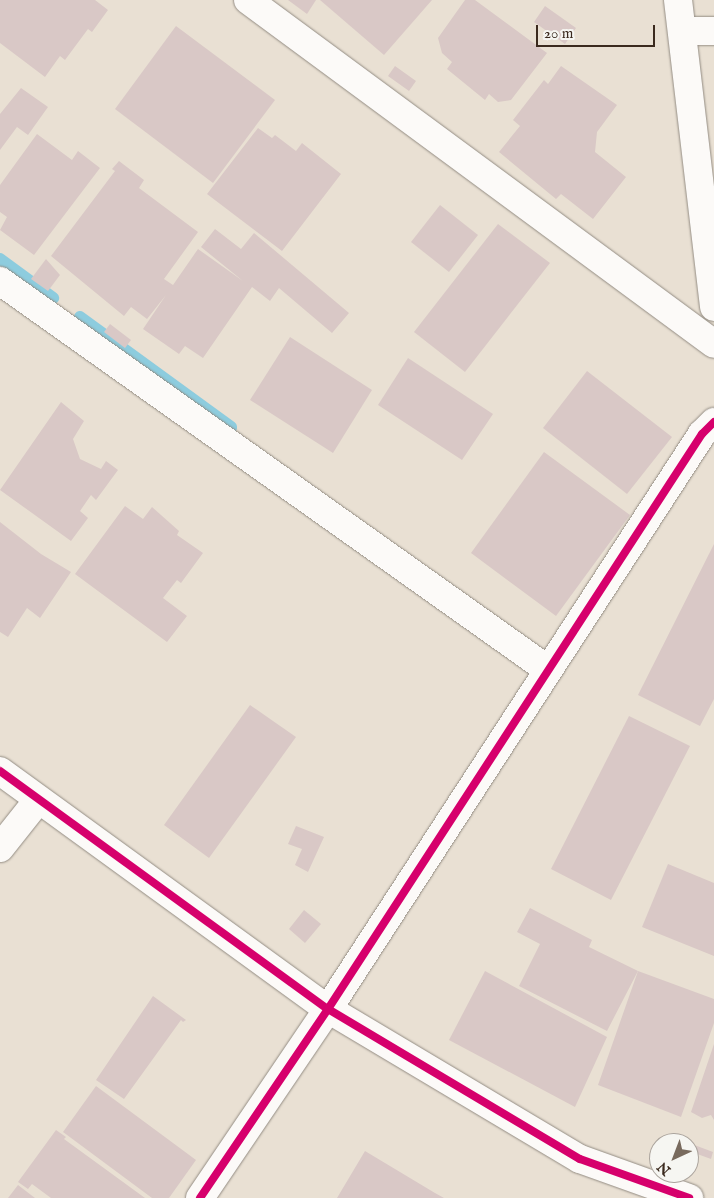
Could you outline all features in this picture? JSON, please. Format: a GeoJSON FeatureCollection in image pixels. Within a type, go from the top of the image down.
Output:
{"type":"FeatureCollection","features":[{"type":"Feature","properties":{"kind":"street"},"geometry":{"type":"LineString","coordinates":[[248,0],[714,344]]}},
{"type":"Feature","properties":{"kind":"street"},"geometry":{"type":"LineString","coordinates":[[678,0],[714,307]]}},
{"type":"Feature","properties":{"kind":"street"},"geometry":{"type":"LineString","coordinates":[[682,31],[714,31]]}},
{"type":"Feature","properties":{"kind":"street"},"geometry":{"type":"LineString","coordinates":[[0,281],[547,669]]}},
{"type":"Feature","properties":{"kind":"street"},"geometry":{"type":"LineString","coordinates":[[200,1198],[328,1009],[547,669],[702,434],[714,422]]}},
{"type":"Feature","properties":{"kind":"street"},"geometry":{"type":"LineString","coordinates":[[0,771],[328,1009],[580,1160],[689,1198]]}},
{"type":"Feature","properties":{"kind":"street"},"geometry":{"type":"LineString","coordinates":[[0,848],[38,800]]}},
{"type":"Feature","properties":{"kind":"building"},"geometry":{"type":"Polygon","coordinates":[[[0,0],[95,0],[108,10],[92,32],[88,29],[65,60],[60,56],[45,77],[0,43],[0,0]]]}},
{"type":"Feature","properties":{"kind":"building"},"geometry":{"type":"Polygon","coordinates":[[[288,0],[316,0],[307,14],[288,0]]]}},
{"type":"Feature","properties":{"kind":"building"},"geometry":{"type":"Polygon","coordinates":[[[320,0],[432,0],[384,55],[320,0]]]}},
{"type":"Feature","properties":{"kind":"building"},"geometry":{"type":"Polygon","coordinates":[[[465,0],[475,0],[547,53],[511,100],[498,102],[489,94],[485,100],[447,69],[452,62],[442,53],[438,38],[465,0]]]}},
{"type":"Feature","properties":{"kind":"building"},"geometry":{"type":"Polygon","coordinates":[[[545,6],[576,28],[565,44],[534,22],[545,6]]]}},
{"type":"Feature","properties":{"kind":"building"},"geometry":{"type":"Polygon","coordinates":[[[176,26],[275,100],[213,183],[115,109],[176,26]]]}},
{"type":"Feature","properties":{"kind":"building"},"geometry":{"type":"Polygon","coordinates":[[[395,66],[416,81],[409,91],[388,76],[395,66]]]}},
{"type":"Feature","properties":{"kind":"building"},"geometry":{"type":"Polygon","coordinates":[[[561,66],[617,105],[597,132],[595,152],[626,177],[593,219],[561,194],[556,199],[499,152],[520,126],[513,120],[544,80],[548,84],[561,66]]]}},
{"type":"Feature","properties":{"kind":"building"},"geometry":{"type":"Polygon","coordinates":[[[21,88],[48,107],[28,135],[17,127],[0,150],[0,114],[21,88]]]}},
{"type":"Feature","properties":{"kind":"building"},"geometry":{"type":"Polygon","coordinates":[[[258,128],[272,138],[275,135],[296,151],[302,143],[341,174],[282,251],[207,194],[258,128]]]}},
{"type":"Feature","properties":{"kind":"building"},"geometry":{"type":"Polygon","coordinates":[[[37,134],[72,160],[78,151],[100,168],[34,255],[0,230],[7,217],[0,212],[0,185],[37,134]]]}},
{"type":"Feature","properties":{"kind":"building"},"geometry":{"type":"Polygon","coordinates":[[[119,161],[144,180],[139,188],[198,232],[164,279],[173,285],[198,249],[243,281],[201,247],[215,229],[241,249],[254,233],[349,313],[332,333],[279,288],[270,301],[252,287],[203,358],[185,346],[179,354],[143,329],[166,295],[147,319],[131,307],[124,316],[51,256],[115,171],[112,169],[119,161]]]}},
{"type":"Feature","properties":{"kind":"building"},"geometry":{"type":"Polygon","coordinates":[[[440,205],[478,235],[449,272],[411,242],[440,205]]]}},
{"type":"Feature","properties":{"kind":"building"},"geometry":{"type":"Polygon","coordinates":[[[498,224],[550,263],[465,372],[414,332],[498,224]]]}},
{"type":"Feature","properties":{"kind":"building"},"geometry":{"type":"Polygon","coordinates":[[[46,259],[60,275],[48,291],[31,279],[46,259]]]}},
{"type":"Feature","properties":{"kind":"building"},"geometry":{"type":"Polygon","coordinates":[[[110,324],[131,340],[125,348],[104,332],[110,324]]]}},
{"type":"Feature","properties":{"kind":"building"},"geometry":{"type":"Polygon","coordinates":[[[290,337],[372,390],[333,453],[250,400],[290,337]]]}},
{"type":"Feature","properties":{"kind":"building"},"geometry":{"type":"Polygon","coordinates":[[[408,358],[493,414],[462,460],[378,405],[408,358]]]}},
{"type":"Feature","properties":{"kind":"building"},"geometry":{"type":"Polygon","coordinates":[[[587,371],[672,437],[627,494],[543,428],[587,371]]]}},
{"type":"Feature","properties":{"kind":"building"},"geometry":{"type":"Polygon","coordinates":[[[61,402],[84,421],[73,439],[80,459],[101,469],[106,461],[118,470],[96,500],[91,495],[80,511],[88,518],[71,541],[0,490],[61,402]]]}},
{"type":"Feature","properties":{"kind":"building"},"geometry":{"type":"Polygon","coordinates":[[[544,452],[630,515],[556,616],[471,553],[544,452]]]}},
{"type":"Feature","properties":{"kind":"building"},"geometry":{"type":"Polygon","coordinates":[[[125,506],[143,519],[152,507],[179,531],[177,535],[203,553],[181,583],[177,580],[163,598],[187,616],[167,642],[75,574],[125,506]]]}},
{"type":"Feature","properties":{"kind":"building"},"geometry":{"type":"Polygon","coordinates":[[[0,522],[41,554],[71,572],[40,618],[27,608],[8,637],[0,632],[0,522]]]}},
{"type":"Feature","properties":{"kind":"building"},"geometry":{"type":"Polygon","coordinates":[[[714,544],[714,699],[700,726],[638,695],[714,544]]]}},
{"type":"Feature","properties":{"kind":"building"},"geometry":{"type":"Polygon","coordinates":[[[250,705],[296,737],[209,858],[164,825],[250,705]]]}},
{"type":"Feature","properties":{"kind":"building"},"geometry":{"type":"Polygon","coordinates":[[[629,716],[690,746],[611,900],[551,869],[629,716]]]}},
{"type":"Feature","properties":{"kind":"building"},"geometry":{"type":"Polygon","coordinates":[[[296,826],[324,837],[308,872],[295,865],[302,849],[288,844],[296,826]]]}},
{"type":"Feature","properties":{"kind":"building"},"geometry":{"type":"Polygon","coordinates":[[[668,864],[714,883],[714,956],[642,927],[668,864]]]}},
{"type":"Feature","properties":{"kind":"building"},"geometry":{"type":"Polygon","coordinates":[[[530,908],[592,940],[589,947],[638,971],[607,1031],[519,986],[540,944],[517,932],[530,908]]]}},
{"type":"Feature","properties":{"kind":"building"},"geometry":{"type":"Polygon","coordinates":[[[304,910],[321,924],[305,943],[289,929],[304,910]]]}},
{"type":"Feature","properties":{"kind":"building"},"geometry":{"type":"Polygon","coordinates":[[[485,971],[607,1037],[575,1107],[449,1040],[485,971]]]}},
{"type":"Feature","properties":{"kind":"building"},"geometry":{"type":"Polygon","coordinates":[[[638,971],[714,999],[714,1023],[681,1117],[598,1085],[638,971]]]}},
{"type":"Feature","properties":{"kind":"building"},"geometry":{"type":"Polygon","coordinates":[[[153,996],[186,1020],[183,1022],[181,1020],[124,1099],[96,1080],[153,996]]]}},
{"type":"Feature","properties":{"kind":"building"},"geometry":{"type":"Polygon","coordinates":[[[714,1044],[714,1120],[711,1115],[702,1118],[691,1112],[714,1044]]]}},
{"type":"Feature","properties":{"kind":"building"},"geometry":{"type":"Polygon","coordinates":[[[96,1086],[196,1160],[169,1198],[152,1198],[63,1132],[96,1086]]]}},
{"type":"Feature","properties":{"kind":"building"},"geometry":{"type":"Polygon","coordinates":[[[56,1130],[66,1137],[64,1139],[145,1198],[51,1198],[32,1184],[28,1189],[18,1182],[56,1130]]]}},
{"type":"Feature","properties":{"kind":"building"},"geometry":{"type":"Polygon","coordinates":[[[699,1147],[713,1152],[711,1159],[699,1155],[699,1147]]]}},
{"type":"Feature","properties":{"kind":"building"},"geometry":{"type":"Polygon","coordinates":[[[365,1151],[435,1193],[444,1198],[337,1198],[365,1151]]]}},
{"type":"Feature","properties":{"kind":"building"},"geometry":{"type":"Polygon","coordinates":[[[18,1185],[35,1198],[8,1198],[18,1185]]]}},
{"type":"Feature","properties":{"kind":"waterway"},"geometry":{"type":"LineString","coordinates":[[0,259],[53,298]]}},
{"type":"Feature","properties":{"kind":"waterway"},"geometry":{"type":"LineString","coordinates":[[80,317],[231,427]]}},
{"type":"Feature","properties":{"kind":"cycle path"},"geometry":{"type":"LineString","coordinates":[[200,1198],[328,1009],[702,434],[714,422]]}},
{"type":"Feature","properties":{"kind":"cycle path"},"geometry":{"type":"LineString","coordinates":[[0,771],[328,1009],[580,1159],[689,1198]]}}]}
